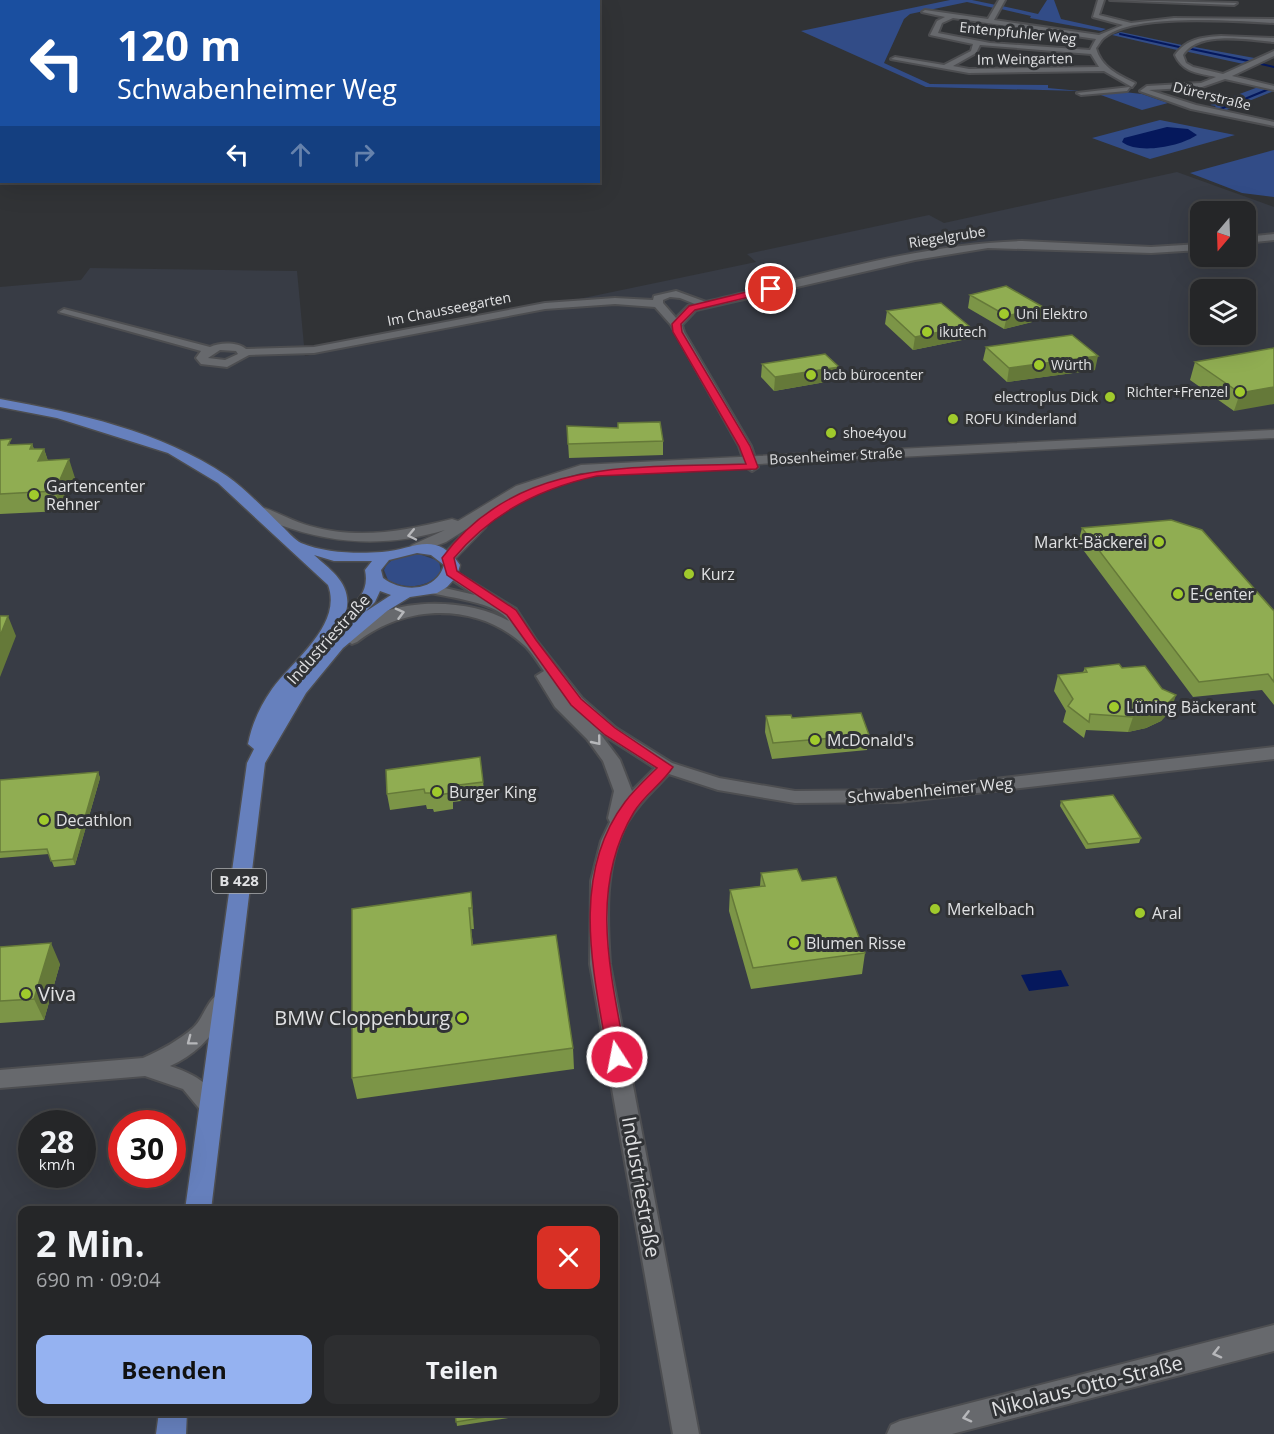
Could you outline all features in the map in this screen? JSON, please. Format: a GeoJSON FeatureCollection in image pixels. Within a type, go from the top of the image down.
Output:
{"type":"FeatureCollection","features":[{"type":"Feature","properties":{"kind":"main road","name":"B 428"},"geometry":{"type":"LineString","coordinates":[[0,393],[173,450],[223,480],[335,583],[342,603],[334,624],[256,763],[198,1206]]}},
{"type":"Feature","properties":{"kind":"main road","name":"B 428"},"geometry":{"type":"LineString","coordinates":[[0,403],[59,414]]}},
{"type":"Feature","properties":{"kind":"main road","name":"B 428"},"geometry":{"type":"LineString","coordinates":[[296,548],[334,556],[384,557]]}},
{"type":"Feature","properties":{"kind":"main road","name":"B 428"},"geometry":{"type":"LineString","coordinates":[[296,548],[374,577]]}},
{"type":"Feature","properties":{"kind":"main road"},"geometry":{"type":"LineString","coordinates":[[405,549],[429,549],[450,565],[441,584],[432,589],[406,593],[387,589],[374,577],[375,565],[384,557],[405,549]]}},
{"type":"Feature","properties":{"kind":"main road","name":"Industriestraße"},"geometry":{"type":"LineString","coordinates":[[312,664],[369,599],[374,577]]}},
{"type":"Feature","properties":{"kind":"main road","name":"B 428"},"geometry":{"type":"LineString","coordinates":[[312,664],[363,620],[406,593]]}},
{"type":"Feature","properties":{"kind":"main road"},"geometry":{"type":"LineString","coordinates":[[171,1434],[173,1416]]}},
{"type":"Feature","properties":{"kind":"street"},"geometry":{"type":"LineString","coordinates":[[989,23],[1002,0]]}},
{"type":"Feature","properties":{"kind":"street"},"geometry":{"type":"LineString","coordinates":[[1101,0],[1095,16],[1132,25]]}},
{"type":"Feature","properties":{"kind":"street"},"geometry":{"type":"LineString","coordinates":[[1113,0],[1232,1],[1259,27]]}},
{"type":"Feature","properties":{"kind":"street"},"geometry":{"type":"LineString","coordinates":[[925,12],[1098,38],[1132,25],[1176,20],[1274,21]]}},
{"type":"Feature","properties":{"kind":"street","name":"Entenpfuhler Weg"},"geometry":{"type":"LineString","coordinates":[[950,16],[939,22],[938,30],[932,34],[977,44],[1093,52]]}},
{"type":"Feature","properties":{"kind":"street"},"geometry":{"type":"LineString","coordinates":[[1267,33],[1274,40]]}},
{"type":"Feature","properties":{"kind":"street"},"geometry":{"type":"LineString","coordinates":[[1093,52],[1093,44],[1098,38]]}},
{"type":"Feature","properties":{"kind":"street"},"geometry":{"type":"LineString","coordinates":[[1274,40],[1203,39],[1189,43],[1181,49],[1179,58],[1187,67],[1274,88]]}},
{"type":"Feature","properties":{"kind":"street","name":"Im Weingarten"},"geometry":{"type":"LineString","coordinates":[[944,68],[974,52],[977,44]]}},
{"type":"Feature","properties":{"kind":"street","name":"Dürerstraße"},"geometry":{"type":"LineString","coordinates":[[1093,52],[1107,69],[1129,87],[1145,89],[1194,107],[1269,123]]}},
{"type":"Feature","properties":{"kind":"street"},"geometry":{"type":"LineString","coordinates":[[1145,89],[1199,85],[1223,77],[1274,53]]}},
{"type":"Feature","properties":{"kind":"street","name":"Im Weingarten"},"geometry":{"type":"LineString","coordinates":[[895,59],[969,71],[1107,69]]}},
{"type":"Feature","properties":{"kind":"street"},"geometry":{"type":"LineString","coordinates":[[1081,93],[1129,87]]}},
{"type":"Feature","properties":{"kind":"street"},"geometry":{"type":"LineString","coordinates":[[1269,123],[1274,118]]}},
{"type":"Feature","properties":{"kind":"street"},"geometry":{"type":"LineString","coordinates":[[1256,239],[1274,237]]}},
{"type":"Feature","properties":{"kind":"street","name":"Riegelgrube"},"geometry":{"type":"LineString","coordinates":[[676,324],[692,308],[703,304],[915,257],[988,245],[1022,244],[1151,250],[1190,248]]}},
{"type":"Feature","properties":{"kind":"street"},"geometry":{"type":"LineString","coordinates":[[703,304],[683,293],[669,293],[658,298],[658,304],[676,324],[678,332],[745,446],[751,464]]}},
{"type":"Feature","properties":{"kind":"street","name":"Im Chausseegarten"},"geometry":{"type":"LineString","coordinates":[[64,312],[209,350],[230,346],[240,348],[245,352],[314,350],[545,306],[615,301],[658,304]]}},
{"type":"Feature","properties":{"kind":"street","name":"Im Chausseegarten"},"geometry":{"type":"LineString","coordinates":[[209,350],[202,358],[205,362],[215,364],[233,363],[242,358],[245,352]]}},
{"type":"Feature","properties":{"kind":"street","name":"Bosenheimer Straße"},"geometry":{"type":"LineString","coordinates":[[450,565],[463,540],[506,507],[543,487],[597,473],[1274,434]]}},
{"type":"Feature","properties":{"kind":"street","name":"Bosenheimer Straße"},"geometry":{"type":"LineString","coordinates":[[417,548],[434,543],[487,509],[534,483],[581,469],[751,464],[1274,441]]}},
{"type":"Feature","properties":{"kind":"street"},"geometry":{"type":"LineString","coordinates":[[254,509],[303,531],[362,540],[421,534],[487,509]]}},
{"type":"Feature","properties":{"kind":"street","name":"Schwabenheimer Weg"},"geometry":{"type":"LineString","coordinates":[[450,565],[507,608],[576,702],[610,732],[666,767],[718,784],[795,797],[836,798],[922,794],[1274,753]]}},
{"type":"Feature","properties":{"kind":"street","name":"Schwabenheimer Weg"},"geometry":{"type":"LineString","coordinates":[[432,589],[486,602],[499,610],[530,642]]}},
{"type":"Feature","properties":{"kind":"street","name":"Schwabenheimer Weg"},"geometry":{"type":"LineString","coordinates":[[312,664],[381,619],[404,612],[434,608],[456,609],[493,618],[530,642]]}},
{"type":"Feature","properties":{"kind":"street","name":"Industriestraße"},"geometry":{"type":"LineString","coordinates":[[530,642],[532,657],[561,703],[592,735],[611,760],[624,791],[603,871],[597,910],[600,964],[686,1434]]}},
{"type":"Feature","properties":{"kind":"street","name":"Industriestraße"},"geometry":{"type":"LineString","coordinates":[[614,834],[630,805],[666,767]]}},
{"type":"Feature","properties":{"kind":"street"},"geometry":{"type":"LineString","coordinates":[[0,1079],[145,1067],[173,1055],[202,1033],[224,999]]}},
{"type":"Feature","properties":{"kind":"street"},"geometry":{"type":"LineString","coordinates":[[145,1067],[190,1082],[210,1105]]}},
{"type":"Feature","properties":{"kind":"street","name":"Nikolaus-Otto-Straße"},"geometry":{"type":"LineString","coordinates":[[900,1434],[1274,1338]]}},
{"type":"Feature","properties":{"kind":"shaded area"},"geometry":{"type":"Polygon","coordinates":[[[950,0],[972,0],[996,5],[994,8],[967,2],[910,14],[904,19],[884,63],[930,84],[1048,85],[1048,88],[1080,91],[926,87],[801,31],[950,0]]]}},
{"type":"Feature","properties":{"kind":"shaded area"},"geometry":{"type":"Polygon","coordinates":[[[1047,0],[1054,0],[1061,19],[1106,29],[1101,31],[1030,18],[1031,16],[1001,9],[1002,6],[1038,14],[1047,0]]]}},
{"type":"Feature","properties":{"kind":"shaded area"},"geometry":{"type":"Polygon","coordinates":[[[1121,32],[1182,45],[1177,50],[1112,35],[1121,32]]]}},
{"type":"Feature","properties":{"kind":"shaded area"},"geometry":{"type":"Polygon","coordinates":[[[1189,46],[1260,59],[1248,65],[1184,51],[1189,46]]]}},
{"type":"Feature","properties":{"kind":"shaded area"},"geometry":{"type":"Polygon","coordinates":[[[1261,86],[1274,91],[1224,111],[1212,109],[1216,106],[1210,105],[1261,86]]]}},
{"type":"Feature","properties":{"kind":"shaded area"},"geometry":{"type":"Polygon","coordinates":[[[1124,92],[1142,94],[1168,103],[1142,110],[1098,94],[1124,92]]]}},
{"type":"Feature","properties":{"kind":"shaded area"},"geometry":{"type":"Polygon","coordinates":[[[1160,120],[1235,135],[1150,159],[1092,138],[1160,120]]]}},
{"type":"Feature","properties":{"kind":"shaded area"},"geometry":{"type":"Polygon","coordinates":[[[1167,127],[1188,129],[1197,135],[1181,143],[1160,148],[1139,148],[1122,142],[1124,138],[1167,127]]]}},
{"type":"Feature","properties":{"kind":"shaded area"},"geometry":{"type":"Polygon","coordinates":[[[1274,150],[1274,197],[1242,193],[1190,173],[1274,150]]]}},
{"type":"Feature","properties":{"kind":"shaded area"},"geometry":{"type":"Polygon","coordinates":[[[1177,172],[1274,207],[1274,1434],[0,1434],[0,287],[81,280],[90,268],[297,271],[305,356],[756,262],[747,254],[929,215],[944,223],[1177,172]]]}},
{"type":"Feature","properties":{"kind":"shaded area"},"geometry":{"type":"Polygon","coordinates":[[[416,553],[439,561],[441,572],[430,581],[416,586],[401,585],[388,580],[384,570],[393,559],[416,553]]]}},
{"type":"Feature","properties":{"kind":"shaded area"},"geometry":{"type":"Polygon","coordinates":[[[1061,970],[1069,986],[1029,991],[1021,975],[1061,970]]]}},
{"type":"Feature","properties":{"kind":"building"},"geometry":{"type":"Polygon","coordinates":[[[1006,286],[1043,307],[1007,316],[970,295],[1006,286]]]}},
{"type":"Feature","properties":{"kind":"building"},"geometry":{"type":"Polygon","coordinates":[[[941,303],[969,326],[915,337],[887,311],[941,303]]]}},
{"type":"Feature","properties":{"kind":"building"},"geometry":{"type":"Polygon","coordinates":[[[1072,335],[1098,356],[1009,368],[986,347],[1072,335]]]}},
{"type":"Feature","properties":{"kind":"building"},"geometry":{"type":"Polygon","coordinates":[[[1274,348],[1274,387],[1240,393],[1195,362],[1274,348]]]}},
{"type":"Feature","properties":{"kind":"building"},"geometry":{"type":"Polygon","coordinates":[[[825,354],[839,367],[775,377],[762,364],[825,354]]]}},
{"type":"Feature","properties":{"kind":"building"},"geometry":{"type":"Polygon","coordinates":[[[660,422],[663,441],[568,444],[567,426],[618,428],[618,423],[660,422]]]}},
{"type":"Feature","properties":{"kind":"building"},"geometry":{"type":"Polygon","coordinates":[[[11,439],[8,445],[32,444],[30,449],[44,449],[38,461],[69,459],[55,491],[0,494],[0,440],[11,439]]]}},
{"type":"Feature","properties":{"kind":"building","name":"E-Center"},"geometry":{"type":"Polygon","coordinates":[[[1171,520],[1202,530],[1274,611],[1274,682],[1268,674],[1199,682],[1082,528],[1171,520]]]}},
{"type":"Feature","properties":{"kind":"building"},"geometry":{"type":"Polygon","coordinates":[[[0,616],[8,616],[0,636],[0,616]]]}},
{"type":"Feature","properties":{"kind":"building"},"geometry":{"type":"Polygon","coordinates":[[[1119,664],[1122,668],[1145,666],[1162,689],[1176,695],[1166,705],[1152,712],[1133,717],[1090,714],[1089,722],[1068,706],[1073,699],[1058,675],[1087,672],[1085,668],[1119,664]]]}},
{"type":"Feature","properties":{"kind":"building"},"geometry":{"type":"Polygon","coordinates":[[[861,713],[869,735],[773,743],[766,716],[791,715],[792,718],[861,713]]]}},
{"type":"Feature","properties":{"kind":"building"},"geometry":{"type":"Polygon","coordinates":[[[480,757],[483,782],[451,786],[451,793],[432,796],[431,793],[425,793],[424,789],[387,794],[386,770],[480,757]]]}},
{"type":"Feature","properties":{"kind":"building","name":"Decathlon"},"geometry":{"type":"Polygon","coordinates":[[[98,772],[73,859],[51,861],[47,849],[0,852],[0,780],[98,772]]]}},
{"type":"Feature","properties":{"kind":"building"},"geometry":{"type":"Polygon","coordinates":[[[1113,795],[1141,838],[1088,844],[1061,801],[1113,795]]]}},
{"type":"Feature","properties":{"kind":"building","name":"Blumen Risse"},"geometry":{"type":"Polygon","coordinates":[[[797,869],[802,881],[836,877],[865,953],[753,968],[730,890],[765,886],[761,873],[797,869]]]}},
{"type":"Feature","properties":{"kind":"building","name":"BMW Cloppenburg"},"geometry":{"type":"Polygon","coordinates":[[[471,892],[472,908],[469,908],[472,945],[556,935],[573,1048],[352,1078],[352,909],[471,892]]]}},
{"type":"Feature","properties":{"kind":"building"},"geometry":{"type":"Polygon","coordinates":[[[51,943],[34,999],[0,1001],[0,947],[51,943]]]}},
{"type":"Feature","properties":{"kind":"building"},"geometry":{"type":"Polygon","coordinates":[[[455,1416],[493,1416],[456,1422],[455,1416]]]}},
{"type":"Feature","properties":{"kind":"waterway"},"geometry":{"type":"LineString","coordinates":[[1120,34],[1179,47]]}},
{"type":"Feature","properties":{"kind":"waterway"},"geometry":{"type":"LineString","coordinates":[[1187,48],[1253,62]]}},
{"type":"Feature","properties":{"kind":"waterway"},"geometry":{"type":"LineString","coordinates":[[1261,64],[1274,67]]}},
{"type":"Feature","properties":{"kind":"waterway"},"geometry":{"type":"LineString","coordinates":[[1218,110],[1269,89]]}},
{"type":"Feature","properties":{"kind":"place","name":"Uni Elektro"},"geometry":{"type":"Point","coordinates":[1004,314]}},
{"type":"Feature","properties":{"kind":"place","name":"ikutech"},"geometry":{"type":"Point","coordinates":[927,332]}},
{"type":"Feature","properties":{"kind":"place","name":"Würth"},"geometry":{"type":"Point","coordinates":[1039,365]}},
{"type":"Feature","properties":{"kind":"place","name":"bcb bürocenter"},"geometry":{"type":"Point","coordinates":[811,375]}},
{"type":"Feature","properties":{"kind":"place","name":"Richter+Frenzel"},"geometry":{"type":"Point","coordinates":[1240,392]}},
{"type":"Feature","properties":{"kind":"place","name":"electroplus Dick"},"geometry":{"type":"Point","coordinates":[1110,397]}},
{"type":"Feature","properties":{"kind":"place","name":"ROFU Kinderland"},"geometry":{"type":"Point","coordinates":[953,419]}},
{"type":"Feature","properties":{"kind":"place","name":"shoe4you"},"geometry":{"type":"Point","coordinates":[831,433]}},
{"type":"Feature","properties":{"kind":"place","name":"Gartencenter Rehner"},"geometry":{"type":"Point","coordinates":[34,495]}},
{"type":"Feature","properties":{"kind":"place","name":"Markt-Bäckerei"},"geometry":{"type":"Point","coordinates":[1159,542]}},
{"type":"Feature","properties":{"kind":"place","name":"Kurz"},"geometry":{"type":"Point","coordinates":[689,574]}},
{"type":"Feature","properties":{"kind":"place","name":"E-Center"},"geometry":{"type":"Point","coordinates":[1178,594]}},
{"type":"Feature","properties":{"kind":"place","name":"Lüning Bäckerant"},"geometry":{"type":"Point","coordinates":[1114,707]}},
{"type":"Feature","properties":{"kind":"place","name":"McDonald's"},"geometry":{"type":"Point","coordinates":[815,740]}},
{"type":"Feature","properties":{"kind":"place","name":"Burger King"},"geometry":{"type":"Point","coordinates":[437,792]}},
{"type":"Feature","properties":{"kind":"place","name":"Decathlon"},"geometry":{"type":"Point","coordinates":[44,820]}},
{"type":"Feature","properties":{"kind":"place","name":"Merkelbach"},"geometry":{"type":"Point","coordinates":[935,909]}},
{"type":"Feature","properties":{"kind":"place","name":"Aral"},"geometry":{"type":"Point","coordinates":[1140,913]}},
{"type":"Feature","properties":{"kind":"place","name":"Blumen Risse"},"geometry":{"type":"Point","coordinates":[794,943]}},
{"type":"Feature","properties":{"kind":"place","name":"Viva"},"geometry":{"type":"Point","coordinates":[26,994]}},
{"type":"Feature","properties":{"kind":"place","name":"BMW Cloppenburg"},"geometry":{"type":"Point","coordinates":[462,1018]}},
{"type":"Feature","properties":{"kind":"route"},"geometry":{"type":"LineString","coordinates":[[617,1057],[600,964],[597,910],[603,871],[614,834],[630,805],[666,767],[610,732],[576,702],[530,642],[511,612],[502,603],[451,573],[452,565],[448,558],[480,525],[524,495],[543,487],[597,473],[752,467],[745,446],[678,332],[676,324],[692,308],[771,289]]}}]}
